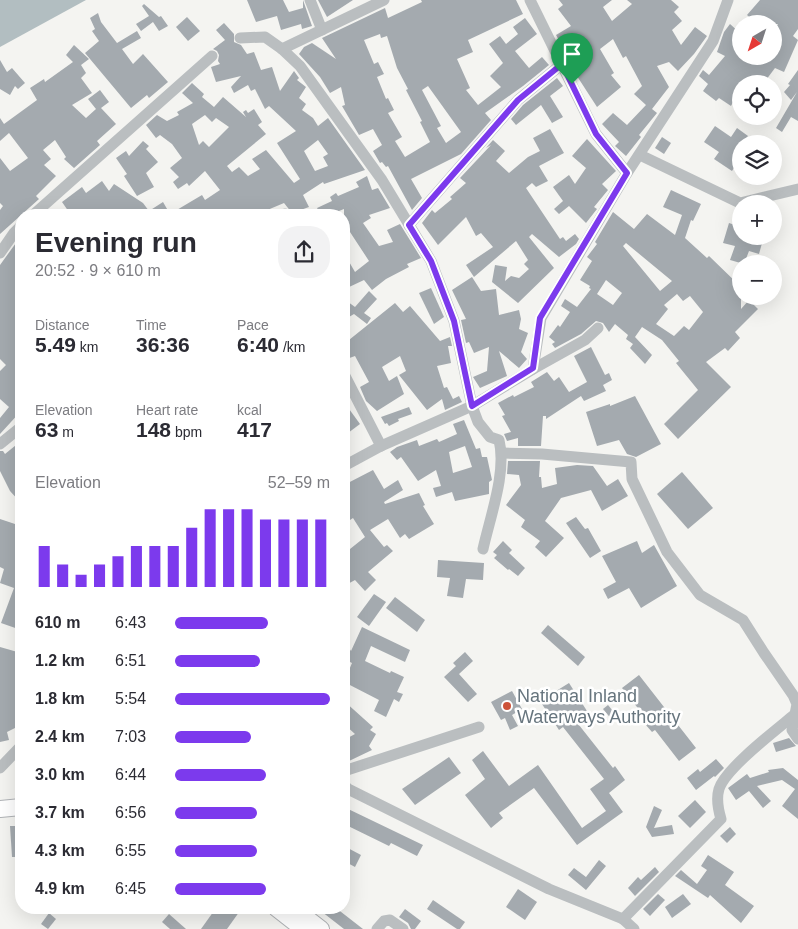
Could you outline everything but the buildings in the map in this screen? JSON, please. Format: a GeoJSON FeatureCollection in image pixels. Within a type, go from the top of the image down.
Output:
{"type":"FeatureCollection","features":[{"type":"Feature","properties":{"kind":"highway"},"geometry":{"type":"LineString","coordinates":[[0,809],[15,808]]}},
{"type":"Feature","properties":{"kind":"highway"},"geometry":{"type":"LineString","coordinates":[[0,820],[15,819]]}},
{"type":"Feature","properties":{"kind":"highway"},"geometry":{"type":"LineString","coordinates":[[284,914],[303,929]]}},
{"type":"Feature","properties":{"kind":"highway"},"geometry":{"type":"LineString","coordinates":[[302,914],[321,929]]}},
{"type":"Feature","properties":{"kind":"street"},"geometry":{"type":"LineString","coordinates":[[310,0],[322,30]]}},
{"type":"Feature","properties":{"kind":"street"},"geometry":{"type":"LineString","coordinates":[[282,49],[384,0]]}},
{"type":"Feature","properties":{"kind":"street"},"geometry":{"type":"LineString","coordinates":[[530,0],[596,134],[627,173]]}},
{"type":"Feature","properties":{"kind":"street"},"geometry":{"type":"LineString","coordinates":[[533,368],[540,318],[627,173],[713,41],[728,0]]}},
{"type":"Feature","properties":{"kind":"street"},"geometry":{"type":"LineString","coordinates":[[240,38],[265,37],[282,49],[300,66],[382,180],[431,261],[454,321],[472,406],[478,422],[490,437],[499,440],[502,453],[500,474],[483,549]]}},
{"type":"Feature","properties":{"kind":"street"},"geometry":{"type":"LineString","coordinates":[[40,209],[212,56]]}},
{"type":"Feature","properties":{"kind":"street"},"geometry":{"type":"LineString","coordinates":[[409,225],[518,100],[562,64]]}},
{"type":"Feature","properties":{"kind":"street"},"geometry":{"type":"LineString","coordinates":[[640,154],[740,203],[798,189]]}},
{"type":"Feature","properties":{"kind":"street"},"geometry":{"type":"LineString","coordinates":[[0,253],[15,232]]}},
{"type":"Feature","properties":{"kind":"street"},"geometry":{"type":"LineString","coordinates":[[350,463],[381,446],[472,406],[533,368],[585,340],[598,328]]}},
{"type":"Feature","properties":{"kind":"street"},"geometry":{"type":"LineString","coordinates":[[350,386],[381,446]]}},
{"type":"Feature","properties":{"kind":"street"},"geometry":{"type":"LineString","coordinates":[[0,444],[15,432]]}},
{"type":"Feature","properties":{"kind":"street"},"geometry":{"type":"LineString","coordinates":[[502,453],[542,454],[631,462],[632,479],[667,552],[700,595],[743,620],[793,694],[797,704],[792,730],[798,738]]}},
{"type":"Feature","properties":{"kind":"street"},"geometry":{"type":"LineString","coordinates":[[623,920],[721,819],[717,808],[719,787],[742,758],[794,715]]}},
{"type":"Feature","properties":{"kind":"street"},"geometry":{"type":"LineString","coordinates":[[350,769],[479,727]]}},
{"type":"Feature","properties":{"kind":"street"},"geometry":{"type":"LineString","coordinates":[[0,768],[15,752]]}},
{"type":"Feature","properties":{"kind":"street"},"geometry":{"type":"LineString","coordinates":[[350,789],[549,889],[623,920],[634,929]]}},
{"type":"Feature","properties":{"kind":"street"},"geometry":{"type":"LineString","coordinates":[[377,929],[384,921],[390,920],[403,929]]}},
{"type":"Feature","properties":{"kind":"shaded area"},"geometry":{"type":"Polygon","coordinates":[[[0,0],[86,0],[0,47],[0,0]]]}},
{"type":"Feature","properties":{"kind":"place","name":"National Inland Waterways Authority"},"geometry":{"type":"Point","coordinates":[507,706]}},
{"type":"Feature","properties":{"kind":"route"},"geometry":{"type":"LineString","coordinates":[[562,64],[572,84],[596,134],[627,173],[540,318],[533,368],[472,406],[454,321],[431,261],[409,225],[518,100],[562,64]]}}]}
